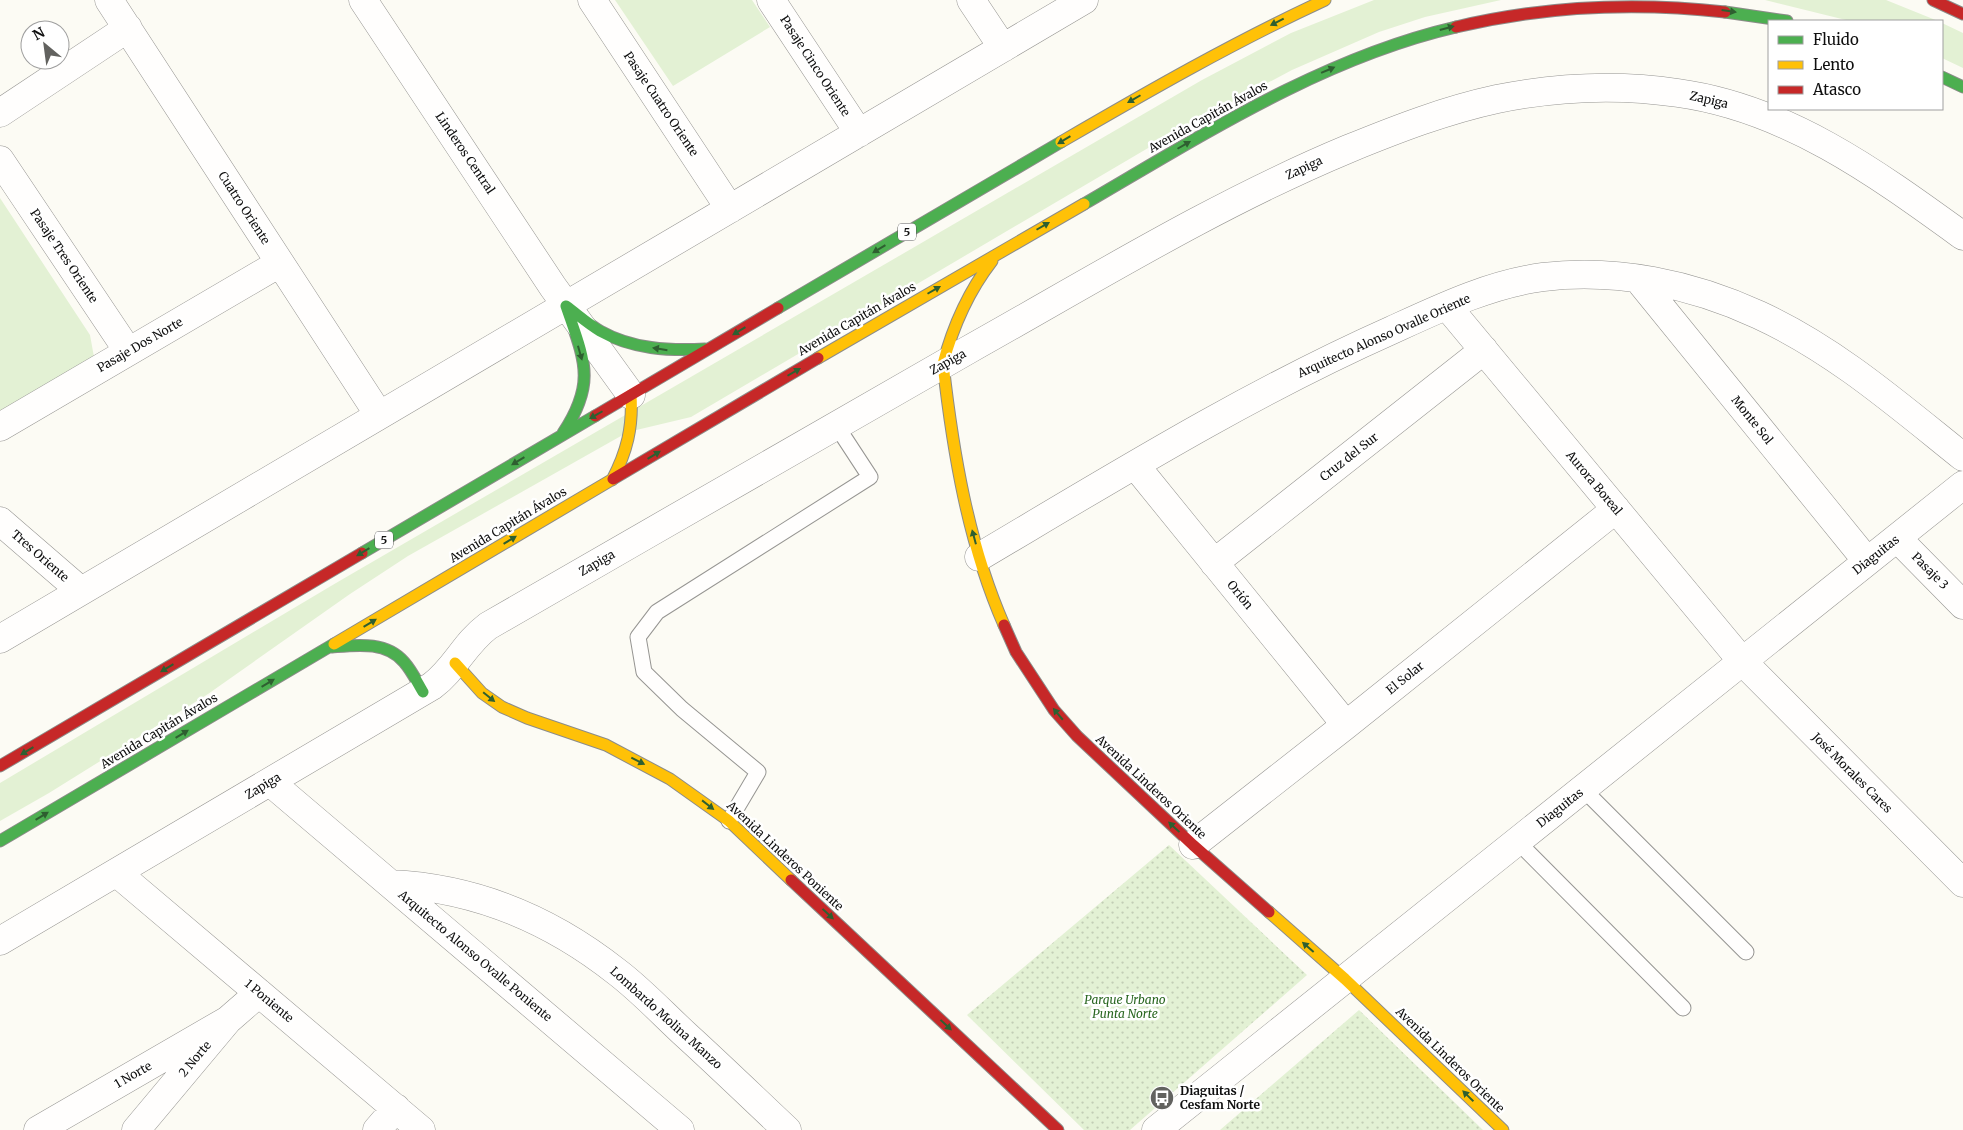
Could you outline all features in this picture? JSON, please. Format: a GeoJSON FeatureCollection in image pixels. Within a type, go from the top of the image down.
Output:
{"type":"FeatureCollection","features":[{"type":"Feature","properties":{"kind":"main road","name":"5"},"geometry":{"type":"LineString","coordinates":[[0,766],[1172,77],[1281,20],[1325,0]]}},
{"type":"Feature","properties":{"kind":"main road"},"geometry":{"type":"LineString","coordinates":[[1933,0],[1963,14]]}},
{"type":"Feature","properties":{"kind":"main road","name":"Avenida Capitán Ávalos"},"geometry":{"type":"LineString","coordinates":[[0,841],[1001,251],[1262,102],[1352,60],[1442,29],[1485,18],[1568,6],[1660,4],[1702,7],[1782,20]]}},
{"type":"Feature","properties":{"kind":"main road"},"geometry":{"type":"LineString","coordinates":[[1943,77],[1963,87]]}},
{"type":"Feature","properties":{"kind":"main road"},"geometry":{"type":"LineString","coordinates":[[943,364],[955,323],[964,304],[975,285],[1001,251]]}},
{"type":"Feature","properties":{"kind":"main road"},"geometry":{"type":"LineString","coordinates":[[566,306],[606,334],[621,340],[668,350],[709,349]]}},
{"type":"Feature","properties":{"kind":"main road"},"geometry":{"type":"LineString","coordinates":[[560,436],[576,415],[585,389],[585,372],[582,357],[566,306]]}},
{"type":"Feature","properties":{"kind":"main road","name":"Avenida Linderos Oriente"},"geometry":{"type":"LineString","coordinates":[[943,364],[960,480],[979,557],[998,614],[1016,652],[1054,710],[1077,736],[1193,845],[1345,979],[1503,1130]]}},
{"type":"Feature","properties":{"kind":"main road"},"geometry":{"type":"LineString","coordinates":[[612,480],[623,460],[630,439],[633,416],[631,395]]}},
{"type":"Feature","properties":{"kind":"main road"},"geometry":{"type":"LineString","coordinates":[[328,648],[362,645],[386,649],[404,662],[423,692]]}},
{"type":"Feature","properties":{"kind":"main road","name":"Avenida Linderos Poniente"},"geometry":{"type":"LineString","coordinates":[[455,663],[482,692],[500,706],[605,744],[637,760],[668,777],[729,821],[1058,1130]]}},
{"type":"Feature","properties":{"kind":"street","name":"Cuatro Oriente"},"geometry":{"type":"LineString","coordinates":[[109,0],[379,415]]}},
{"type":"Feature","properties":{"kind":"street","name":"Linderos Central"},"geometry":{"type":"LineString","coordinates":[[363,0],[566,306],[631,395]]}},
{"type":"Feature","properties":{"kind":"street","name":"Pasaje Cuatro Oriente"},"geometry":{"type":"LineString","coordinates":[[592,0],[730,209]]}},
{"type":"Feature","properties":{"kind":"street","name":"Pasaje Cinco Oriente"},"geometry":{"type":"LineString","coordinates":[[772,0],[859,133]]}},
{"type":"Feature","properties":{"kind":"street"},"geometry":{"type":"LineString","coordinates":[[971,0],[1003,48]]}},
{"type":"Feature","properties":{"kind":"street"},"geometry":{"type":"LineString","coordinates":[[0,639],[1084,0]]}},
{"type":"Feature","properties":{"kind":"street"},"geometry":{"type":"LineString","coordinates":[[0,113],[128,28]]}},
{"type":"Feature","properties":{"kind":"street","name":"Zapiga"},"geometry":{"type":"LineString","coordinates":[[0,942],[423,692],[441,680],[469,642],[488,626],[836,425],[1244,196],[1381,135],[1450,110],[1498,99],[1549,91],[1595,88],[1642,89],[1680,93],[1718,101],[1756,112],[1793,127],[1836,150],[1873,173],[1963,236]]}},
{"type":"Feature","properties":{"kind":"street","name":"Pasaje Tres Oriente"},"geometry":{"type":"LineString","coordinates":[[0,160],[128,352]]}},
{"type":"Feature","properties":{"kind":"street","name":"Pasaje Dos Norte"},"geometry":{"type":"LineString","coordinates":[[0,427],[280,262]]}},
{"type":"Feature","properties":{"kind":"street","name":"Arquitecto Alonso Ovalle Oriente"},"geometry":{"type":"LineString","coordinates":[[979,557],[1135,465],[1295,376],[1446,306],[1509,284],[1540,277],[1606,274],[1638,279],[1678,287],[1718,299],[1757,314],[1796,333],[1841,362],[1963,456]]}},
{"type":"Feature","properties":{"kind":"street","name":"Monte Sol"},"geometry":{"type":"LineString","coordinates":[[1638,279],[1867,561]]}},
{"type":"Feature","properties":{"kind":"street","name":"Aurora Boreal"},"geometry":{"type":"LineString","coordinates":[[1446,306],[1742,661]]}},
{"type":"Feature","properties":{"kind":"street","name":"Cruz del Sur"},"geometry":{"type":"LineString","coordinates":[[1214,563],[1484,350]]}},
{"type":"Feature","properties":{"kind":"street","name":"Orión"},"geometry":{"type":"LineString","coordinates":[[1135,465],[1346,725]]}},
{"type":"Feature","properties":{"kind":"street","name":"Diaguitas"},"geometry":{"type":"LineString","coordinates":[[1156,1130],[1963,485]]}},
{"type":"Feature","properties":{"kind":"street","name":"El Solar"},"geometry":{"type":"LineString","coordinates":[[1193,845],[1616,509]]}},
{"type":"Feature","properties":{"kind":"street","name":"Tres Oriente"},"geometry":{"type":"LineString","coordinates":[[0,522],[81,591]]}},
{"type":"Feature","properties":{"kind":"street","name":"Pasaje 3"},"geometry":{"type":"LineString","coordinates":[[1897,538],[1963,604]]}},
{"type":"Feature","properties":{"kind":"street","name":"José Morales Cares"},"geometry":{"type":"LineString","coordinates":[[1742,661],[1963,883]]}},
{"type":"Feature","properties":{"kind":"street","name":"Arquitecto Alonso Ovalle Poniente"},"geometry":{"type":"LineString","coordinates":[[270,782],[680,1130]]}},
{"type":"Feature","properties":{"kind":"street","name":"1 Poniente"},"geometry":{"type":"LineString","coordinates":[[116,873],[421,1130]]}},
{"type":"Feature","properties":{"kind":"street","name":"Lombardo Molina Manzo"},"geometry":{"type":"LineString","coordinates":[[390,884],[449,890],[478,897],[510,909],[569,939],[594,955],[640,992],[787,1130]]}},
{"type":"Feature","properties":{"kind":"street","name":"2 Norte"},"geometry":{"type":"LineString","coordinates":[[136,1130],[228,1020],[259,993]]}},
{"type":"Feature","properties":{"kind":"street","name":"1 Norte"},"geometry":{"type":"LineString","coordinates":[[38,1130],[228,1020]]}},
{"type":"Feature","properties":{"kind":"street"},"geometry":{"type":"LineString","coordinates":[[377,1130],[396,1108]]}},
{"type":"Feature","properties":{"kind":"lane"},"geometry":{"type":"LineString","coordinates":[[729,821],[758,772],[682,709],[644,672],[638,637],[657,612],[870,477],[836,425]]}},
{"type":"Feature","properties":{"kind":"lane"},"geometry":{"type":"LineString","coordinates":[[1583,789],[1746,952]]}},
{"type":"Feature","properties":{"kind":"lane"},"geometry":{"type":"LineString","coordinates":[[1517,841],[1683,1008]]}},
{"type":"Feature","properties":{"kind":"green space"},"geometry":{"type":"Polygon","coordinates":[[[615,0],[752,0],[770,27],[673,86],[615,0]]]}},
{"type":"Feature","properties":{"kind":"green space"},"geometry":{"type":"Polygon","coordinates":[[[1374,0],[1501,0],[1425,17],[1379,32],[1292,70],[1177,131],[691,417],[628,432],[408,556],[350,594],[208,694],[49,793],[0,821],[0,783],[336,583],[1202,80],[1291,33],[1374,0]]]}},
{"type":"Feature","properties":{"kind":"green space"},"geometry":{"type":"Polygon","coordinates":[[[1765,0],[1886,0],[1936,20],[1846,20],[1765,0]]]}},
{"type":"Feature","properties":{"kind":"green space"},"geometry":{"type":"Polygon","coordinates":[[[1943,23],[1963,33],[1963,68],[1943,58],[1943,23]]]}},
{"type":"Feature","properties":{"kind":"green space"},"geometry":{"type":"Polygon","coordinates":[[[0,198],[90,335],[94,357],[0,413],[0,198]]]}},
{"type":"Feature","properties":{"kind":"green space","name":"Parque Urbano Punta Norte"},"geometry":{"type":"Polygon","coordinates":[[[1169,845],[1307,975],[1130,1130],[1084,1130],[967,1015],[1169,845]]]}},
{"type":"Feature","properties":{"kind":"green space"},"geometry":{"type":"Polygon","coordinates":[[[1359,1010],[1483,1130],[1220,1130],[1359,1010]]]}},
{"type":"Feature","properties":{"kind":"traffic: fast"},"geometry":{"type":"LineString","coordinates":[[1725,12],[1780,20]]}},
{"type":"Feature","properties":{"kind":"traffic: fast"},"geometry":{"type":"LineString","coordinates":[[1084,204],[1218,126],[1310,79],[1358,58],[1406,41],[1456,27]]}},
{"type":"Feature","properties":{"kind":"traffic: fast"},"geometry":{"type":"LineString","coordinates":[[1943,77],[1963,87]]}},
{"type":"Feature","properties":{"kind":"traffic: fast"},"geometry":{"type":"LineString","coordinates":[[778,308],[1061,142]]}},
{"type":"Feature","properties":{"kind":"traffic: fast"},"geometry":{"type":"LineString","coordinates":[[566,306],[600,331],[625,342],[651,348],[705,349]]}},
{"type":"Feature","properties":{"kind":"traffic: fast"},"geometry":{"type":"LineString","coordinates":[[563,433],[574,415],[584,384],[582,356],[566,306]]}},
{"type":"Feature","properties":{"kind":"traffic: fast"},"geometry":{"type":"LineString","coordinates":[[362,553],[595,416]]}},
{"type":"Feature","properties":{"kind":"traffic: fast"},"geometry":{"type":"LineString","coordinates":[[0,841],[334,644]]}},
{"type":"Feature","properties":{"kind":"traffic: fast"},"geometry":{"type":"LineString","coordinates":[[332,647],[361,645],[380,647],[389,651],[397,655],[407,665],[423,692]]}},
{"type":"Feature","properties":{"kind":"traffic: slow"},"geometry":{"type":"LineString","coordinates":[[1061,142],[1224,50],[1325,0]]}},
{"type":"Feature","properties":{"kind":"traffic: slow"},"geometry":{"type":"LineString","coordinates":[[818,358],[1084,204]]}},
{"type":"Feature","properties":{"kind":"traffic: slow"},"geometry":{"type":"LineString","coordinates":[[943,364],[951,336],[962,310],[992,261]]}},
{"type":"Feature","properties":{"kind":"traffic: slow"},"geometry":{"type":"LineString","coordinates":[[943,364],[957,464],[964,497],[981,562],[991,594],[1004,625]]}},
{"type":"Feature","properties":{"kind":"traffic: slow"},"geometry":{"type":"LineString","coordinates":[[612,480],[622,459],[628,439],[631,418],[631,395]]}},
{"type":"Feature","properties":{"kind":"traffic: slow"},"geometry":{"type":"LineString","coordinates":[[334,644],[613,479]]}},
{"type":"Feature","properties":{"kind":"traffic: slow"},"geometry":{"type":"LineString","coordinates":[[455,663],[482,693],[502,707],[527,718],[606,745],[670,779],[729,821],[791,880]]}},
{"type":"Feature","properties":{"kind":"traffic: slow"},"geometry":{"type":"LineString","coordinates":[[1269,912],[1345,979],[1503,1130]]}},
{"type":"Feature","properties":{"kind":"traffic: jam"},"geometry":{"type":"LineString","coordinates":[[1933,0],[1963,14]]}},
{"type":"Feature","properties":{"kind":"traffic: jam"},"geometry":{"type":"LineString","coordinates":[[1456,27],[1522,14],[1589,8],[1657,7],[1725,12]]}},
{"type":"Feature","properties":{"kind":"traffic: jam"},"geometry":{"type":"LineString","coordinates":[[595,416],[778,308]]}},
{"type":"Feature","properties":{"kind":"traffic: jam"},"geometry":{"type":"LineString","coordinates":[[613,479],[818,358]]}},
{"type":"Feature","properties":{"kind":"traffic: jam"},"geometry":{"type":"LineString","coordinates":[[0,766],[362,553]]}},
{"type":"Feature","properties":{"kind":"traffic: jam"},"geometry":{"type":"LineString","coordinates":[[1004,625],[1016,652],[1054,710],[1077,736],[1193,845],[1269,912]]}},
{"type":"Feature","properties":{"kind":"traffic: jam"},"geometry":{"type":"LineString","coordinates":[[791,880],[1058,1130]]}},
{"type":"Feature","properties":{"kind":"place","name":"Diaguitas / Cesfam Norte"},"geometry":{"type":"Point","coordinates":[1162,1098]}}]}
